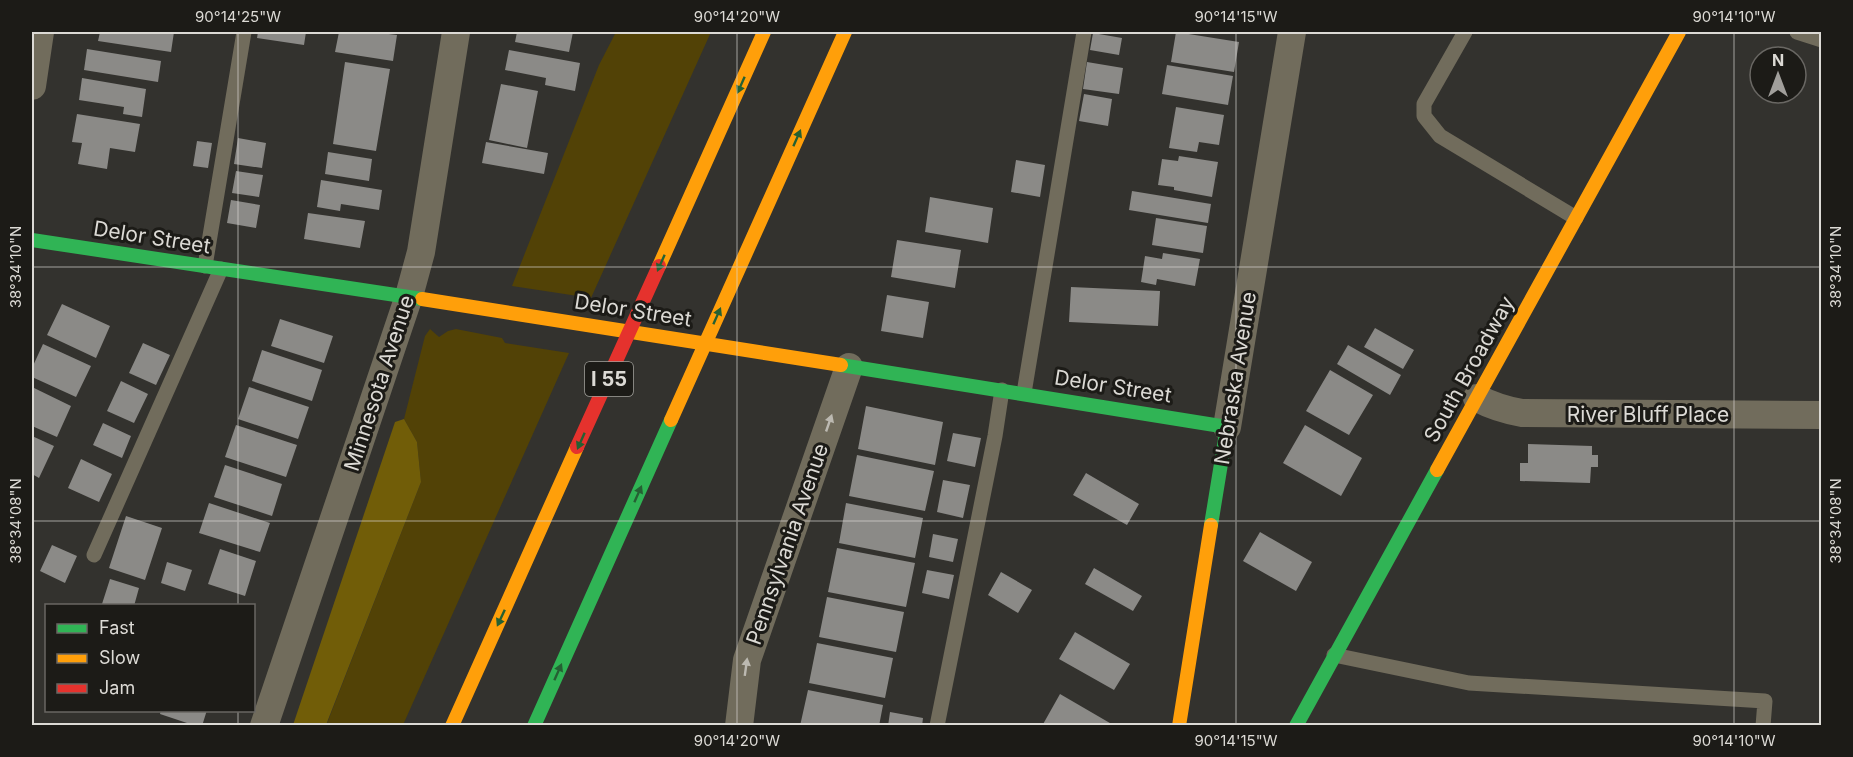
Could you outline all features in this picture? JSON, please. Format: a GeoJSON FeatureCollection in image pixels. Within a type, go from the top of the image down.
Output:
{"type":"FeatureCollection","features":[{"type":"Feature","properties":{"kind":"main road","name":"I 55"},"geometry":{"type":"LineString","coordinates":[[452,726],[764,32]]}},
{"type":"Feature","properties":{"kind":"main road"},"geometry":{"type":"LineString","coordinates":[[534,726],[845,32]]}},
{"type":"Feature","properties":{"kind":"main road","name":"South Broadway"},"geometry":{"type":"LineString","coordinates":[[1296,726],[1679,32]]}},
{"type":"Feature","properties":{"kind":"main road","name":"Delor Street"},"geometry":{"type":"LineString","coordinates":[[32,240],[409,296],[1227,427]]}},
{"type":"Feature","properties":{"kind":"main road","name":"Nebraska Avenue"},"geometry":{"type":"LineString","coordinates":[[1179,726],[1227,427]]}},
{"type":"Feature","properties":{"kind":"street"},"geometry":{"type":"LineString","coordinates":[[32,86],[40,32]]}},
{"type":"Feature","properties":{"kind":"street","name":"Minnesota Avenue"},"geometry":{"type":"LineString","coordinates":[[264,726],[409,296],[421,252],[456,32]]}},
{"type":"Feature","properties":{"kind":"street","name":"Nebraska Avenue"},"geometry":{"type":"LineString","coordinates":[[1227,427],[1292,32]]}},
{"type":"Feature","properties":{"kind":"street","name":"Pennsylvania Avenue"},"geometry":{"type":"LineString","coordinates":[[739,726],[747,660],[849,367]]}},
{"type":"Feature","properties":{"kind":"street","name":"River Bluff Place"},"geometry":{"type":"LineString","coordinates":[[1477,398],[1505,410],[1522,413],[1821,415]]}},
{"type":"Feature","properties":{"kind":"lane"},"geometry":{"type":"LineString","coordinates":[[205,267],[244,32]]}},
{"type":"Feature","properties":{"kind":"lane"},"geometry":{"type":"LineString","coordinates":[[1024,393],[1084,32]]}},
{"type":"Feature","properties":{"kind":"lane"},"geometry":{"type":"LineString","coordinates":[[1465,32],[1424,104],[1424,116],[1440,136],[1576,218]]}},
{"type":"Feature","properties":{"kind":"lane"},"geometry":{"type":"LineString","coordinates":[[1798,32],[1821,40]]}},
{"type":"Feature","properties":{"kind":"lane"},"geometry":{"type":"LineString","coordinates":[[94,555],[221,269]]}},
{"type":"Feature","properties":{"kind":"lane"},"geometry":{"type":"LineString","coordinates":[[936,726],[995,436],[1002,390]]}},
{"type":"Feature","properties":{"kind":"lane"},"geometry":{"type":"LineString","coordinates":[[1334,655],[1469,683],[1765,702],[1763,726]]}},
{"type":"Feature","properties":{"kind":"shaded area"},"geometry":{"type":"Polygon","coordinates":[[[616,32],[711,32],[591,298],[512,286],[599,65],[616,32]]]}},
{"type":"Feature","properties":{"kind":"shaded area"},"geometry":{"type":"Polygon","coordinates":[[[430,329],[439,337],[456,329],[502,338],[505,343],[569,353],[403,725],[326,726],[421,482],[417,442],[404,419],[425,336],[430,329]]]}},
{"type":"Feature","properties":{"kind":"shaded area"},"geometry":{"type":"Polygon","coordinates":[[[404,419],[417,442],[421,482],[326,725],[293,725],[395,422],[404,419]]]}},
{"type":"Feature","properties":{"kind":"building"},"geometry":{"type":"Polygon","coordinates":[[[100,32],[174,32],[171,52],[98,41],[100,32]]]}},
{"type":"Feature","properties":{"kind":"building"},"geometry":{"type":"Polygon","coordinates":[[[258,32],[306,32],[304,45],[257,38],[258,32]]]}},
{"type":"Feature","properties":{"kind":"building"},"geometry":{"type":"Polygon","coordinates":[[[339,32],[397,35],[393,61],[335,52],[339,32]]]}},
{"type":"Feature","properties":{"kind":"building"},"geometry":{"type":"Polygon","coordinates":[[[517,32],[573,32],[569,52],[515,42],[517,32]]]}},
{"type":"Feature","properties":{"kind":"building"},"geometry":{"type":"Polygon","coordinates":[[[1176,32],[1239,42],[1234,72],[1171,62],[1176,32]]]}},
{"type":"Feature","properties":{"kind":"building"},"geometry":{"type":"Polygon","coordinates":[[[1093,33],[1122,38],[1119,55],[1090,50],[1093,33]]]}},
{"type":"Feature","properties":{"kind":"building"},"geometry":{"type":"Polygon","coordinates":[[[87,49],[161,61],[158,82],[84,70],[87,49]]]}},
{"type":"Feature","properties":{"kind":"building"},"geometry":{"type":"Polygon","coordinates":[[[509,50],[580,63],[575,91],[545,85],[546,78],[505,70],[509,50]]]}},
{"type":"Feature","properties":{"kind":"building"},"geometry":{"type":"Polygon","coordinates":[[[345,62],[390,69],[376,151],[333,144],[345,62]]]}},
{"type":"Feature","properties":{"kind":"building"},"geometry":{"type":"Polygon","coordinates":[[[1087,62],[1123,68],[1119,94],[1083,89],[1087,62]]]}},
{"type":"Feature","properties":{"kind":"building"},"geometry":{"type":"Polygon","coordinates":[[[1167,65],[1233,76],[1228,105],[1162,94],[1167,65]]]}},
{"type":"Feature","properties":{"kind":"building"},"geometry":{"type":"Polygon","coordinates":[[[82,78],[146,89],[142,117],[123,114],[124,107],[79,100],[82,78]]]}},
{"type":"Feature","properties":{"kind":"building"},"geometry":{"type":"Polygon","coordinates":[[[501,84],[538,91],[527,148],[489,140],[501,84]]]}},
{"type":"Feature","properties":{"kind":"building"},"geometry":{"type":"Polygon","coordinates":[[[1084,94],[1112,99],[1108,126],[1079,121],[1084,94]]]}},
{"type":"Feature","properties":{"kind":"building"},"geometry":{"type":"Polygon","coordinates":[[[1176,107],[1224,115],[1219,145],[1199,142],[1197,152],[1169,148],[1176,107]]]}},
{"type":"Feature","properties":{"kind":"building"},"geometry":{"type":"Polygon","coordinates":[[[77,114],[140,124],[135,152],[110,148],[107,169],[78,164],[82,143],[72,142],[77,114]]]}},
{"type":"Feature","properties":{"kind":"building"},"geometry":{"type":"Polygon","coordinates":[[[238,138],[266,143],[262,168],[234,164],[238,138]]]}},
{"type":"Feature","properties":{"kind":"building"},"geometry":{"type":"Polygon","coordinates":[[[197,141],[212,143],[208,168],[193,166],[197,141]]]}},
{"type":"Feature","properties":{"kind":"building"},"geometry":{"type":"Polygon","coordinates":[[[486,142],[548,153],[544,174],[482,163],[486,142]]]}},
{"type":"Feature","properties":{"kind":"building"},"geometry":{"type":"Polygon","coordinates":[[[328,152],[372,159],[369,181],[325,174],[328,152]]]}},
{"type":"Feature","properties":{"kind":"building"},"geometry":{"type":"Polygon","coordinates":[[[1179,156],[1218,162],[1212,197],[1158,185],[1162,159],[1178,161],[1179,156]]]}},
{"type":"Feature","properties":{"kind":"building"},"geometry":{"type":"Polygon","coordinates":[[[1016,160],[1045,165],[1040,197],[1011,192],[1016,160]]]}},
{"type":"Feature","properties":{"kind":"building"},"geometry":{"type":"Polygon","coordinates":[[[236,171],[263,175],[259,197],[232,193],[236,171]]]}},
{"type":"Feature","properties":{"kind":"building"},"geometry":{"type":"Polygon","coordinates":[[[321,180],[382,190],[379,210],[341,204],[340,211],[317,207],[321,180]]]}},
{"type":"Feature","properties":{"kind":"building"},"geometry":{"type":"Polygon","coordinates":[[[1132,191],[1211,204],[1208,223],[1129,210],[1132,191]]]}},
{"type":"Feature","properties":{"kind":"building"},"geometry":{"type":"Polygon","coordinates":[[[930,197],[993,208],[988,243],[925,232],[930,197]]]}},
{"type":"Feature","properties":{"kind":"building"},"geometry":{"type":"Polygon","coordinates":[[[231,200],[260,205],[256,228],[227,223],[231,200]]]}},
{"type":"Feature","properties":{"kind":"building"},"geometry":{"type":"Polygon","coordinates":[[[308,213],[365,221],[360,248],[304,239],[308,213]]]}},
{"type":"Feature","properties":{"kind":"building"},"geometry":{"type":"Polygon","coordinates":[[[1156,218],[1207,226],[1203,253],[1152,245],[1156,218]]]}},
{"type":"Feature","properties":{"kind":"building"},"geometry":{"type":"Polygon","coordinates":[[[897,240],[961,250],[955,288],[891,277],[897,240]]]}},
{"type":"Feature","properties":{"kind":"building"},"geometry":{"type":"Polygon","coordinates":[[[1163,253],[1200,259],[1195,286],[1157,279],[1156,285],[1141,282],[1145,256],[1162,259],[1163,253]]]}},
{"type":"Feature","properties":{"kind":"building"},"geometry":{"type":"Polygon","coordinates":[[[1071,287],[1160,291],[1158,326],[1069,322],[1071,287]]]}},
{"type":"Feature","properties":{"kind":"building"},"geometry":{"type":"Polygon","coordinates":[[[887,295],[929,302],[923,338],[881,331],[887,295]]]}},
{"type":"Feature","properties":{"kind":"building"},"geometry":{"type":"Polygon","coordinates":[[[62,304],[110,326],[96,358],[47,335],[62,304]]]}},
{"type":"Feature","properties":{"kind":"building"},"geometry":{"type":"Polygon","coordinates":[[[280,319],[333,336],[324,363],[271,346],[280,319]]]}},
{"type":"Feature","properties":{"kind":"building"},"geometry":{"type":"Polygon","coordinates":[[[1375,328],[1414,350],[1403,369],[1364,347],[1375,328]]]}},
{"type":"Feature","properties":{"kind":"building"},"geometry":{"type":"Polygon","coordinates":[[[143,343],[170,355],[156,385],[129,373],[143,343]]]}},
{"type":"Feature","properties":{"kind":"building"},"geometry":{"type":"Polygon","coordinates":[[[43,344],[91,366],[76,397],[32,377],[32,368],[43,344]]]}},
{"type":"Feature","properties":{"kind":"building"},"geometry":{"type":"Polygon","coordinates":[[[1348,345],[1401,375],[1390,395],[1337,364],[1348,345]]]}},
{"type":"Feature","properties":{"kind":"building"},"geometry":{"type":"Polygon","coordinates":[[[262,350],[322,370],[312,401],[252,381],[262,350]]]}},
{"type":"Feature","properties":{"kind":"building"},"geometry":{"type":"Polygon","coordinates":[[[1330,370],[1373,395],[1349,435],[1306,411],[1330,370]]]}},
{"type":"Feature","properties":{"kind":"building"},"geometry":{"type":"Polygon","coordinates":[[[121,381],[148,394],[134,423],[107,411],[121,381]]]}},
{"type":"Feature","properties":{"kind":"building"},"geometry":{"type":"Polygon","coordinates":[[[32,387],[71,406],[57,437],[32,426],[32,387]]]}},
{"type":"Feature","properties":{"kind":"building"},"geometry":{"type":"Polygon","coordinates":[[[249,387],[309,407],[298,439],[238,419],[249,387]]]}},
{"type":"Feature","properties":{"kind":"building"},"geometry":{"type":"Polygon","coordinates":[[[866,406],[943,422],[935,465],[858,449],[866,406]]]}},
{"type":"Feature","properties":{"kind":"building"},"geometry":{"type":"Polygon","coordinates":[[[103,423],[131,436],[122,458],[93,445],[103,423]]]}},
{"type":"Feature","properties":{"kind":"building"},"geometry":{"type":"Polygon","coordinates":[[[236,425],[297,445],[286,477],[225,457],[236,425]]]}},
{"type":"Feature","properties":{"kind":"building"},"geometry":{"type":"Polygon","coordinates":[[[1305,425],[1362,458],[1341,496],[1283,463],[1305,425]]]}},
{"type":"Feature","properties":{"kind":"building"},"geometry":{"type":"Polygon","coordinates":[[[953,433],[981,438],[975,467],[947,461],[953,433]]]}},
{"type":"Feature","properties":{"kind":"building"},"geometry":{"type":"Polygon","coordinates":[[[32,436],[54,446],[39,478],[32,474],[32,436]]]}},
{"type":"Feature","properties":{"kind":"building"},"geometry":{"type":"Polygon","coordinates":[[[1528,444],[1592,446],[1592,455],[1598,455],[1598,467],[1591,467],[1590,483],[1520,481],[1520,463],[1528,463],[1528,444]]]}},
{"type":"Feature","properties":{"kind":"building"},"geometry":{"type":"Polygon","coordinates":[[[857,455],[934,471],[925,511],[849,496],[857,455]]]}},
{"type":"Feature","properties":{"kind":"building"},"geometry":{"type":"Polygon","coordinates":[[[81,459],[112,474],[99,502],[68,488],[81,459]]]}},
{"type":"Feature","properties":{"kind":"building"},"geometry":{"type":"Polygon","coordinates":[[[225,465],[282,484],[272,516],[214,497],[225,465]]]}},
{"type":"Feature","properties":{"kind":"building"},"geometry":{"type":"Polygon","coordinates":[[[1086,473],[1139,504],[1127,525],[1073,495],[1086,473]]]}},
{"type":"Feature","properties":{"kind":"building"},"geometry":{"type":"Polygon","coordinates":[[[943,480],[970,485],[963,518],[937,512],[943,480]]]}},
{"type":"Feature","properties":{"kind":"building"},"geometry":{"type":"Polygon","coordinates":[[[209,503],[270,523],[260,552],[199,533],[209,503]]]}},
{"type":"Feature","properties":{"kind":"building"},"geometry":{"type":"Polygon","coordinates":[[[846,503],[923,518],[915,558],[839,543],[846,503]]]}},
{"type":"Feature","properties":{"kind":"building"},"geometry":{"type":"Polygon","coordinates":[[[126,516],[162,528],[145,580],[109,568],[126,516]]]}},
{"type":"Feature","properties":{"kind":"building"},"geometry":{"type":"Polygon","coordinates":[[[1260,532],[1312,562],[1296,591],[1243,561],[1260,532]]]}},
{"type":"Feature","properties":{"kind":"building"},"geometry":{"type":"Polygon","coordinates":[[[933,534],[958,539],[953,562],[929,557],[933,534]]]}},
{"type":"Feature","properties":{"kind":"building"},"geometry":{"type":"Polygon","coordinates":[[[52,545],[77,556],[65,583],[40,571],[52,545]]]}},
{"type":"Feature","properties":{"kind":"building"},"geometry":{"type":"Polygon","coordinates":[[[837,548],[915,563],[906,607],[828,592],[837,548]]]}},
{"type":"Feature","properties":{"kind":"building"},"geometry":{"type":"Polygon","coordinates":[[[220,549],[256,561],[245,596],[208,584],[220,549]]]}},
{"type":"Feature","properties":{"kind":"building"},"geometry":{"type":"Polygon","coordinates":[[[167,562],[192,570],[185,591],[161,583],[167,562]]]}},
{"type":"Feature","properties":{"kind":"building"},"geometry":{"type":"Polygon","coordinates":[[[1094,568],[1142,596],[1133,611],[1085,584],[1094,568]]]}},
{"type":"Feature","properties":{"kind":"building"},"geometry":{"type":"Polygon","coordinates":[[[927,570],[954,575],[949,599],[922,593],[927,570]]]}},
{"type":"Feature","properties":{"kind":"building"},"geometry":{"type":"Polygon","coordinates":[[[1001,572],[1032,590],[1018,613],[988,595],[1001,572]]]}},
{"type":"Feature","properties":{"kind":"building"},"geometry":{"type":"Polygon","coordinates":[[[110,579],[139,588],[135,604],[102,604],[110,579]]]}},
{"type":"Feature","properties":{"kind":"building"},"geometry":{"type":"Polygon","coordinates":[[[827,597],[904,612],[896,652],[819,637],[827,597]]]}},
{"type":"Feature","properties":{"kind":"building"},"geometry":{"type":"Polygon","coordinates":[[[1075,632],[1130,664],[1114,690],[1059,659],[1075,632]]]}},
{"type":"Feature","properties":{"kind":"building"},"geometry":{"type":"Polygon","coordinates":[[[817,643],[893,658],[885,698],[809,683],[817,643]]]}},
{"type":"Feature","properties":{"kind":"building"},"geometry":{"type":"Polygon","coordinates":[[[808,690],[883,705],[879,726],[800,726],[808,690]]]}},
{"type":"Feature","properties":{"kind":"building"},"geometry":{"type":"Polygon","coordinates":[[[1060,694],[1115,726],[1042,726],[1060,694]]]}},
{"type":"Feature","properties":{"kind":"building"},"geometry":{"type":"Polygon","coordinates":[[[160,712],[206,712],[202,726],[160,714],[160,712]]]}},
{"type":"Feature","properties":{"kind":"building"},"geometry":{"type":"Polygon","coordinates":[[[890,712],[923,718],[922,726],[888,726],[890,712]]]}},
{"type":"Feature","properties":{"kind":"traffic: fast"},"geometry":{"type":"LineString","coordinates":[[32,240],[422,299]]}},
{"type":"Feature","properties":{"kind":"traffic: fast"},"geometry":{"type":"LineString","coordinates":[[841,365],[1227,427],[1211,525]]}},
{"type":"Feature","properties":{"kind":"traffic: fast"},"geometry":{"type":"LineString","coordinates":[[534,726],[671,420]]}},
{"type":"Feature","properties":{"kind":"traffic: fast"},"geometry":{"type":"LineString","coordinates":[[1296,726],[1437,470]]}},
{"type":"Feature","properties":{"kind":"traffic: slow"},"geometry":{"type":"LineString","coordinates":[[659,266],[764,32]]}},
{"type":"Feature","properties":{"kind":"traffic: slow"},"geometry":{"type":"LineString","coordinates":[[671,420],[845,32]]}},
{"type":"Feature","properties":{"kind":"traffic: slow"},"geometry":{"type":"LineString","coordinates":[[1437,470],[1679,32]]}},
{"type":"Feature","properties":{"kind":"traffic: slow"},"geometry":{"type":"LineString","coordinates":[[422,299],[841,365]]}},
{"type":"Feature","properties":{"kind":"traffic: slow"},"geometry":{"type":"LineString","coordinates":[[452,726],[577,447]]}},
{"type":"Feature","properties":{"kind":"traffic: slow"},"geometry":{"type":"LineString","coordinates":[[1179,726],[1211,525]]}},
{"type":"Feature","properties":{"kind":"traffic: jam"},"geometry":{"type":"LineString","coordinates":[[577,447],[659,266]]}}]}
